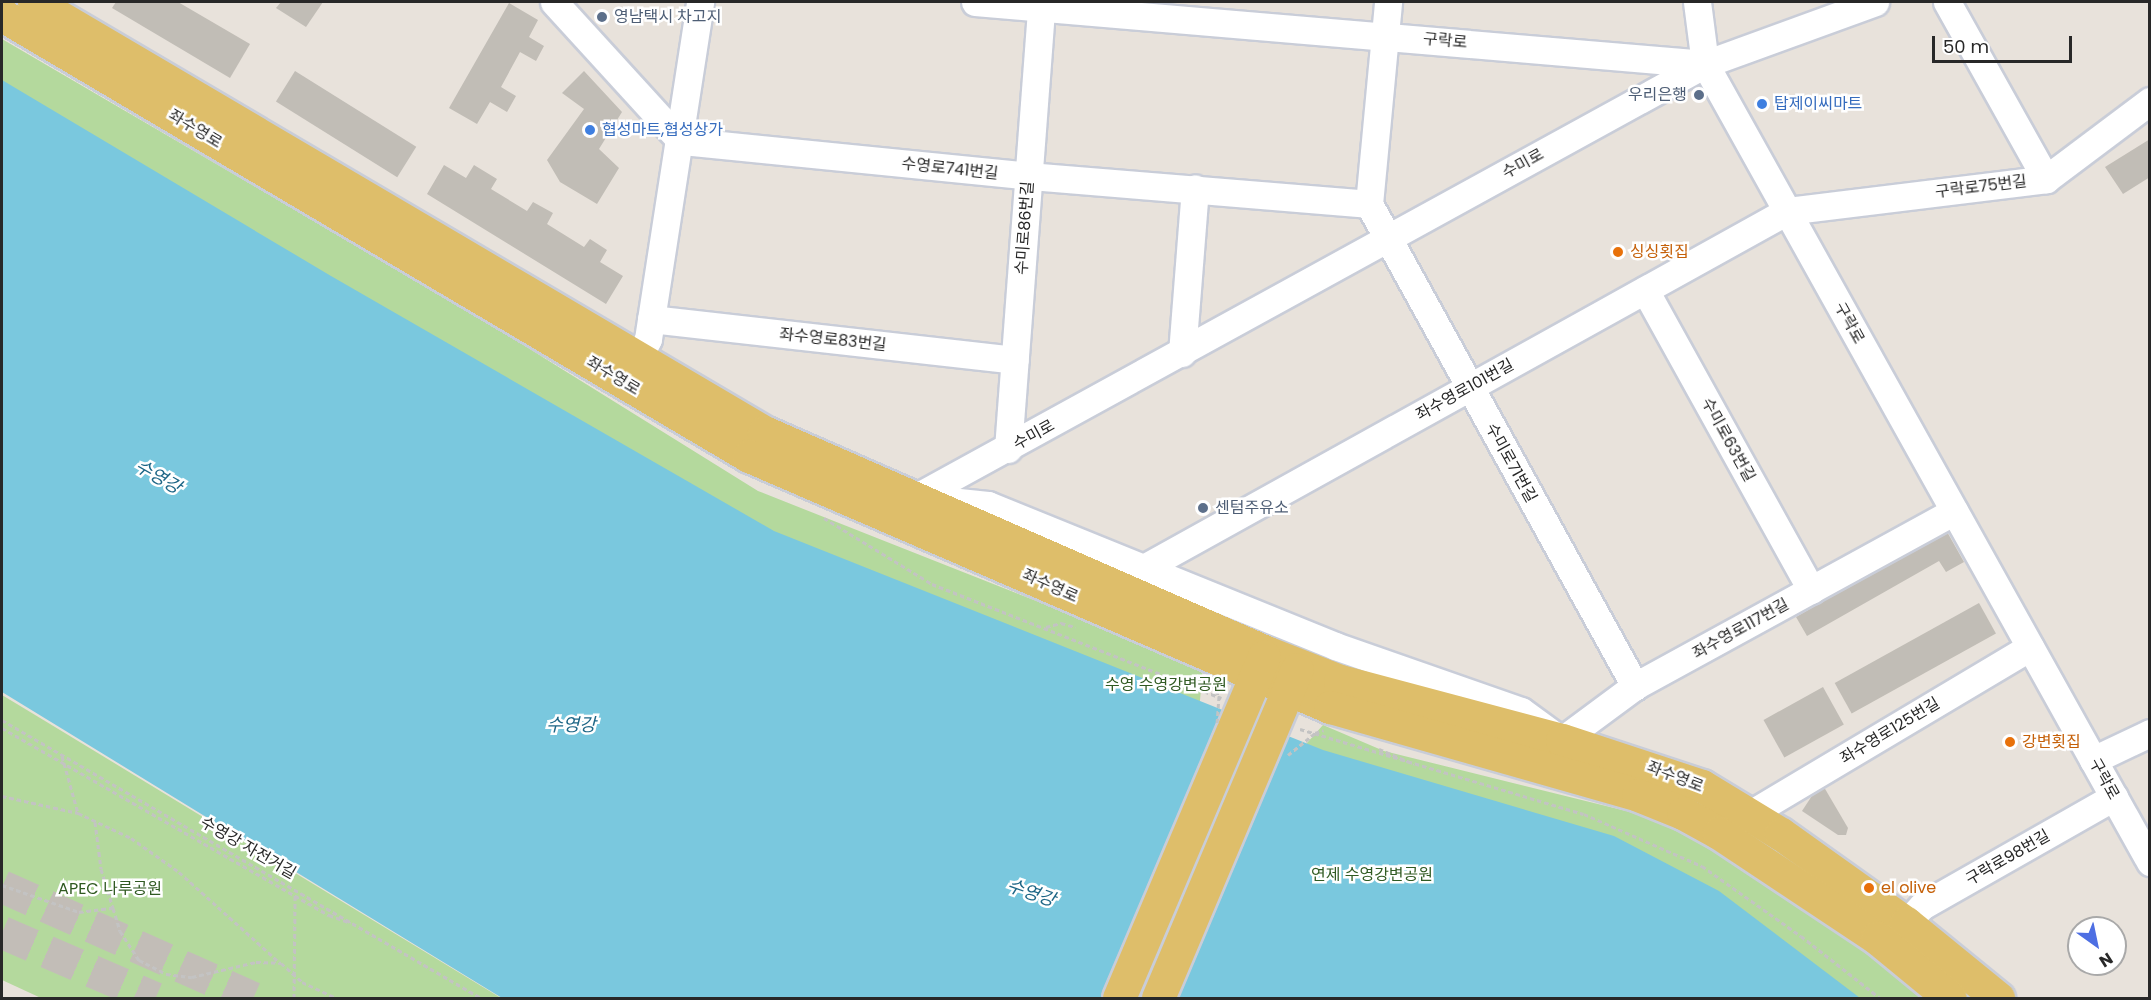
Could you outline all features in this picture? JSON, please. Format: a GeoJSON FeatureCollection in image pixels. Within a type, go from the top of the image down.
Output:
{"type":"FeatureCollection","features":[{"type":"Feature","properties":{"kind":"main road","name":"좌수영로"},"geometry":{"type":"LineString","coordinates":[[34,2],[605,340],[632,371],[749,456],[885,515],[1293,677],[1330,707],[1638,795],[1719,833],[1877,938],[1950,999]]}},
{"type":"Feature","properties":{"kind":"main road","name":"좌수영로"},"geometry":{"type":"LineString","coordinates":[[2,15],[632,371],[914,498],[1261,664]]}},
{"type":"Feature","properties":{"kind":"main road"},"geometry":{"type":"LineString","coordinates":[[1119,999],[1228,718],[1261,664]]}},
{"type":"Feature","properties":{"kind":"main road","name":"좌수영로"},"geometry":{"type":"LineString","coordinates":[[1293,677],[1341,681],[1562,740],[1665,771],[1701,786],[1750,814],[1906,923],[1998,999]]}},
{"type":"Feature","properties":{"kind":"main road"},"geometry":{"type":"LineString","coordinates":[[1158,999],[1293,677]]}},
{"type":"Feature","properties":{"kind":"street"},"geometry":{"type":"LineString","coordinates":[[554,2],[681,141]]}},
{"type":"Feature","properties":{"kind":"street"},"geometry":{"type":"LineString","coordinates":[[632,371],[648,339],[681,141],[700,2]]}},
{"type":"Feature","properties":{"kind":"street","name":"구락로"},"geometry":{"type":"LineString","coordinates":[[975,2],[1042,4],[1705,63],[2093,760],[2147,850]]}},
{"type":"Feature","properties":{"kind":"street"},"geometry":{"type":"LineString","coordinates":[[1387,240],[1369,204],[1388,2]]}},
{"type":"Feature","properties":{"kind":"street"},"geometry":{"type":"LineString","coordinates":[[1697,2],[1705,63]]}},
{"type":"Feature","properties":{"kind":"street","name":"수미로"},"geometry":{"type":"LineString","coordinates":[[885,515],[1705,63],[1875,2]]}},
{"type":"Feature","properties":{"kind":"street"},"geometry":{"type":"LineString","coordinates":[[1947,2],[2046,179]]}},
{"type":"Feature","properties":{"kind":"street","name":"수미로86번길"},"geometry":{"type":"LineString","coordinates":[[1008,449],[1042,4]]}},
{"type":"Feature","properties":{"kind":"street","name":"구락로75번길"},"geometry":{"type":"LineString","coordinates":[[1787,211],[2046,179],[2150,101]]}},
{"type":"Feature","properties":{"kind":"street","name":"수영로741번길"},"geometry":{"type":"LineString","coordinates":[[681,141],[1029,176],[1369,204]]}},
{"type":"Feature","properties":{"kind":"street"},"geometry":{"type":"LineString","coordinates":[[1182,353],[1195,189]]}},
{"type":"Feature","properties":{"kind":"street","name":"좌수영로101번길"},"geometry":{"type":"LineString","coordinates":[[1142,569],[1787,211]]}},
{"type":"Feature","properties":{"kind":"street","name":"수미로71번길"},"geometry":{"type":"LineString","coordinates":[[1387,240],[1635,686]]}},
{"type":"Feature","properties":{"kind":"street","name":"수미로63번길"},"geometry":{"type":"LineString","coordinates":[[1645,290],[1811,590]]}},
{"type":"Feature","properties":{"kind":"street","name":"좌수영로83번길"},"geometry":{"type":"LineString","coordinates":[[651,320],[1015,360]]}},
{"type":"Feature","properties":{"kind":"street"},"geometry":{"type":"LineString","coordinates":[[914,498],[988,505],[1335,646],[1521,711],[1562,740],[1550,770]]}},
{"type":"Feature","properties":{"kind":"street","name":"좌수영로117번길"},"geometry":{"type":"LineString","coordinates":[[1562,740],[1635,686],[1954,511]]}},
{"type":"Feature","properties":{"kind":"street","name":"좌수영로125번길"},"geometry":{"type":"LineString","coordinates":[[1750,814],[2030,647]]}},
{"type":"Feature","properties":{"kind":"street"},"geometry":{"type":"LineString","coordinates":[[2093,760],[2150,733]]}},
{"type":"Feature","properties":{"kind":"street","name":"구락로98번길"},"geometry":{"type":"LineString","coordinates":[[1906,923],[1922,906],[2114,797]]}},
{"type":"Feature","properties":{"kind":"path"},"geometry":{"type":"LineString","coordinates":[[1212,684],[1228,718]]}},
{"type":"Feature","properties":{"kind":"path","name":"수영강 자전거길"},"geometry":{"type":"LineString","coordinates":[[2,720],[361,926],[481,999]]}},
{"type":"Feature","properties":{"kind":"path"},"geometry":{"type":"LineString","coordinates":[[2,728],[295,895],[361,926]]}},
{"type":"Feature","properties":{"kind":"path"},"geometry":{"type":"LineString","coordinates":[[1288,755],[1315,733],[1324,730]]}},
{"type":"Feature","properties":{"kind":"path"},"geometry":{"type":"LineString","coordinates":[[62,754],[78,813]]}},
{"type":"Feature","properties":{"kind":"path"},"geometry":{"type":"LineString","coordinates":[[2,796],[78,813],[131,838],[179,872],[294,975],[336,999]]}},
{"type":"Feature","properties":{"kind":"path"},"geometry":{"type":"LineString","coordinates":[[95,821],[101,869],[120,931],[139,960],[166,974],[192,976],[256,962],[281,963]]}},
{"type":"Feature","properties":{"kind":"path"},"geometry":{"type":"LineString","coordinates":[[2,885],[79,912],[113,908]]}},
{"type":"Feature","properties":{"kind":"path"},"geometry":{"type":"LineString","coordinates":[[294,999],[295,895]]}},
{"type":"Feature","properties":{"kind":"green space","name":"수영 수영강변공원"},"geometry":{"type":"Polygon","coordinates":[[[2,39],[475,315],[758,491],[1203,667],[1197,733],[743,536],[2,100],[2,39]]]}},
{"type":"Feature","properties":{"kind":"green space","name":"APEC 나루공원"},"geometry":{"type":"Polygon","coordinates":[[[2,695],[501,998],[41,998],[2,980],[2,695]]]}},
{"type":"Feature","properties":{"kind":"green space","name":"연제 수영강변공원"},"geometry":{"type":"Polygon","coordinates":[[[1323,725],[1384,751],[1687,826],[1858,937],[1931,998],[1183,998],[1282,771],[1323,725]]]}},
{"type":"Feature","properties":{"kind":"water","name":"수영강"},"geometry":{"type":"Polygon","coordinates":[[[2,80],[331,276],[774,531],[1323,750],[1614,836],[1719,891],[1860,998],[502,998],[2,692],[2,80]]]}},
{"type":"Feature","properties":{"kind":"building"},"geometry":{"type":"Polygon","coordinates":[[[116,2],[178,2],[250,44],[230,78],[112,8],[116,2]]]}},
{"type":"Feature","properties":{"kind":"building"},"geometry":{"type":"Polygon","coordinates":[[[281,2],[323,2],[306,27],[276,8],[281,2]]]}},
{"type":"Feature","properties":{"kind":"building"},"geometry":{"type":"Polygon","coordinates":[[[509,3],[538,20],[529,37],[544,46],[536,61],[520,52],[501,87],[516,96],[507,112],[490,102],[477,124],[449,108],[509,3]]]}},
{"type":"Feature","properties":{"kind":"building"},"geometry":{"type":"Polygon","coordinates":[[[295,71],[416,147],[397,177],[276,102],[295,71]]]}},
{"type":"Feature","properties":{"kind":"building","name":"협성마트,협성상가"},"geometry":{"type":"Polygon","coordinates":[[[584,71],[622,112],[599,149],[619,168],[597,204],[560,182],[547,160],[584,109],[562,93],[584,71]]]}},
{"type":"Feature","properties":{"kind":"building"},"geometry":{"type":"Polygon","coordinates":[[[2150,139],[2150,177],[2123,194],[2105,167],[2150,139]]]}},
{"type":"Feature","properties":{"kind":"building"},"geometry":{"type":"Polygon","coordinates":[[[444,165],[466,178],[474,165],[497,179],[491,189],[527,211],[533,202],[553,213],[547,224],[584,247],[590,239],[607,250],[600,262],[623,276],[606,304],[427,194],[444,165]]]}},
{"type":"Feature","properties":{"kind":"building"},"geometry":{"type":"Polygon","coordinates":[[[1946,530],[1964,562],[1946,572],[1939,561],[1807,636],[1796,617],[1946,530]]]}},
{"type":"Feature","properties":{"kind":"building"},"geometry":{"type":"Polygon","coordinates":[[[1979,603],[1996,634],[1852,714],[1835,683],[1979,603]]]}},
{"type":"Feature","properties":{"kind":"building"},"geometry":{"type":"Polygon","coordinates":[[[1823,687],[1844,725],[1784,758],[1764,720],[1823,687]]]}},
{"type":"Feature","properties":{"kind":"building"},"geometry":{"type":"Polygon","coordinates":[[[1821,782],[1848,828],[1846,835],[1838,835],[1802,811],[1821,782]]]}},
{"type":"Feature","properties":{"kind":"tunnel"},"geometry":{"type":"LineString","coordinates":[[2,886],[253,998]]}},
{"type":"Feature","properties":{"kind":"tunnel"},"geometry":{"type":"LineString","coordinates":[[2,932],[155,998]]}},
{"type":"Feature","properties":{"kind":"place","name":"영남택시 차고지"},"geometry":{"type":"Point","coordinates":[602,17]}},
{"type":"Feature","properties":{"kind":"place","name":"우리은행"},"geometry":{"type":"Point","coordinates":[1699,95]}},
{"type":"Feature","properties":{"kind":"place","name":"탑제이씨마트"},"geometry":{"type":"Point","coordinates":[1762,104]}},
{"type":"Feature","properties":{"kind":"place","name":"협성마트,협성상가"},"geometry":{"type":"Point","coordinates":[590,130]}},
{"type":"Feature","properties":{"kind":"place","name":"싱싱횟집"},"geometry":{"type":"Point","coordinates":[1618,252]}},
{"type":"Feature","properties":{"kind":"place","name":"센텀주유소"},"geometry":{"type":"Point","coordinates":[1203,508]}},
{"type":"Feature","properties":{"kind":"place","name":"강변횟집"},"geometry":{"type":"Point","coordinates":[2010,742]}},
{"type":"Feature","properties":{"kind":"place","name":"el olive"},"geometry":{"type":"Point","coordinates":[1869,888]}}]}
